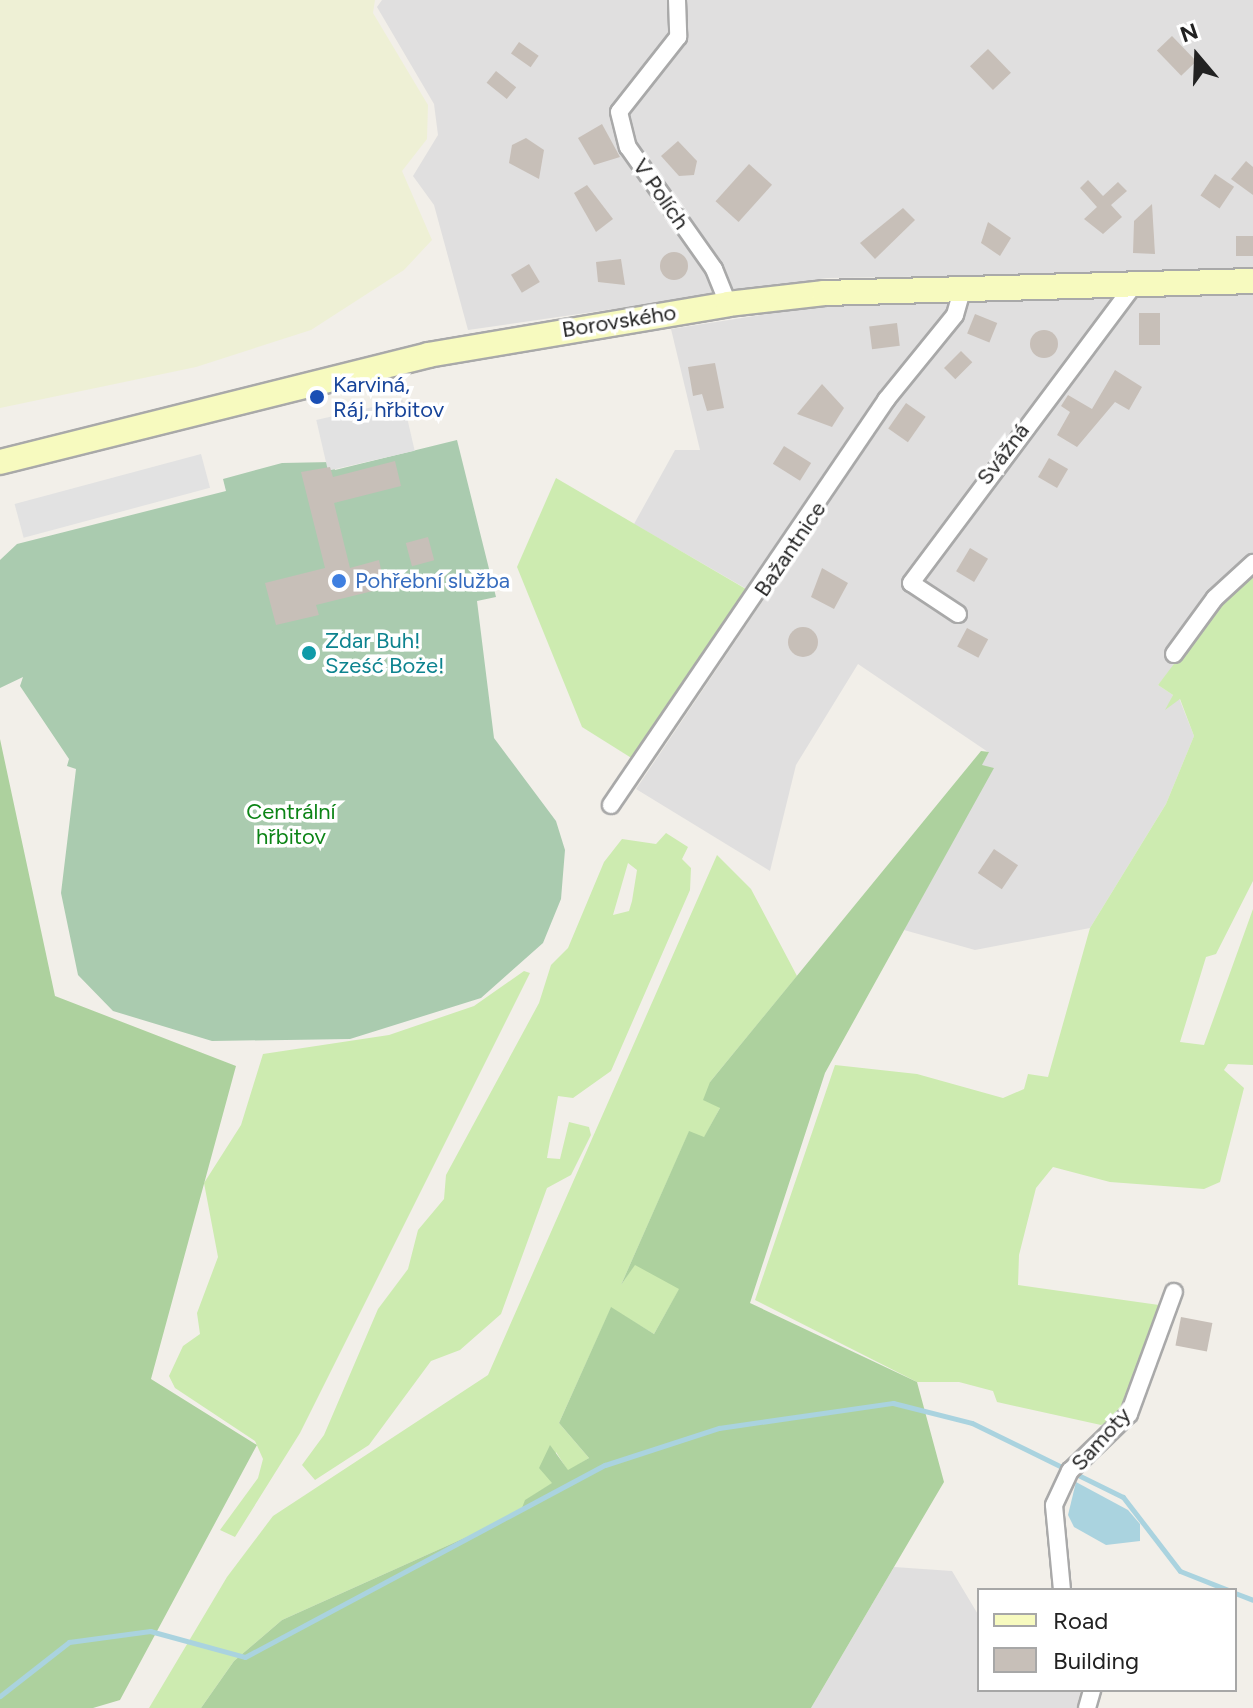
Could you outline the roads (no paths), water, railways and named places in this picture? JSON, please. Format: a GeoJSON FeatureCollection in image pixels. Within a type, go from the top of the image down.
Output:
{"type":"FeatureCollection","features":[{"type":"Feature","properties":{"kind":"main road","name":"Borovského"},"geometry":{"type":"LineString","coordinates":[[0,462],[428,355],[728,304],[962,290],[1253,281]]}},
{"type":"Feature","properties":{"kind":"street","name":"V Polích"},"geometry":{"type":"LineString","coordinates":[[677,0],[678,37],[619,112],[628,147],[714,269],[728,304]]}},
{"type":"Feature","properties":{"kind":"street","name":"Svážná"},"geometry":{"type":"LineString","coordinates":[[958,614],[911,583],[1135,284]]}},
{"type":"Feature","properties":{"kind":"street","name":"Bažantnice"},"geometry":{"type":"LineString","coordinates":[[611,805],[886,400],[955,315],[962,290]]}},
{"type":"Feature","properties":{"kind":"street"},"geometry":{"type":"LineString","coordinates":[[1174,654],[1215,598],[1253,563]]}},
{"type":"Feature","properties":{"kind":"street","name":"Samoty"},"geometry":{"type":"LineString","coordinates":[[1062,1588],[1054,1505],[1070,1471],[1129,1414],[1174,1292]]}},
{"type":"Feature","properties":{"kind":"water"},"geometry":{"type":"Polygon","coordinates":[[[1076,1482],[1128,1510],[1140,1524],[1140,1541],[1106,1545],[1074,1527],[1068,1515],[1076,1482]]]}},
{"type":"Feature","properties":{"kind":"waterway"},"geometry":{"type":"LineString","coordinates":[[0,1696],[69,1642],[150,1631],[245,1657],[605,1465],[719,1428],[893,1403],[972,1423],[1123,1497],[1180,1571],[1223,1588]]}},
{"type":"Feature","properties":{"kind":"waterway"},"geometry":{"type":"LineString","coordinates":[[1237,1594],[1253,1600]]}},
{"type":"Feature","properties":{"kind":"place","name":"Karviná, Ráj, hřbitov"},"geometry":{"type":"Point","coordinates":[317,397]}},
{"type":"Feature","properties":{"kind":"place","name":"Pohřební služba"},"geometry":{"type":"Point","coordinates":[339,581]}},
{"type":"Feature","properties":{"kind":"place","name":"Zdar Buh! Sześć Boże!"},"geometry":{"type":"Point","coordinates":[309,653]}},
{"type":"Feature","properties":{"kind":"park label","name":"Centrální hřbitov"},"geometry":{"type":"Point","coordinates":[291,824]}}]}
